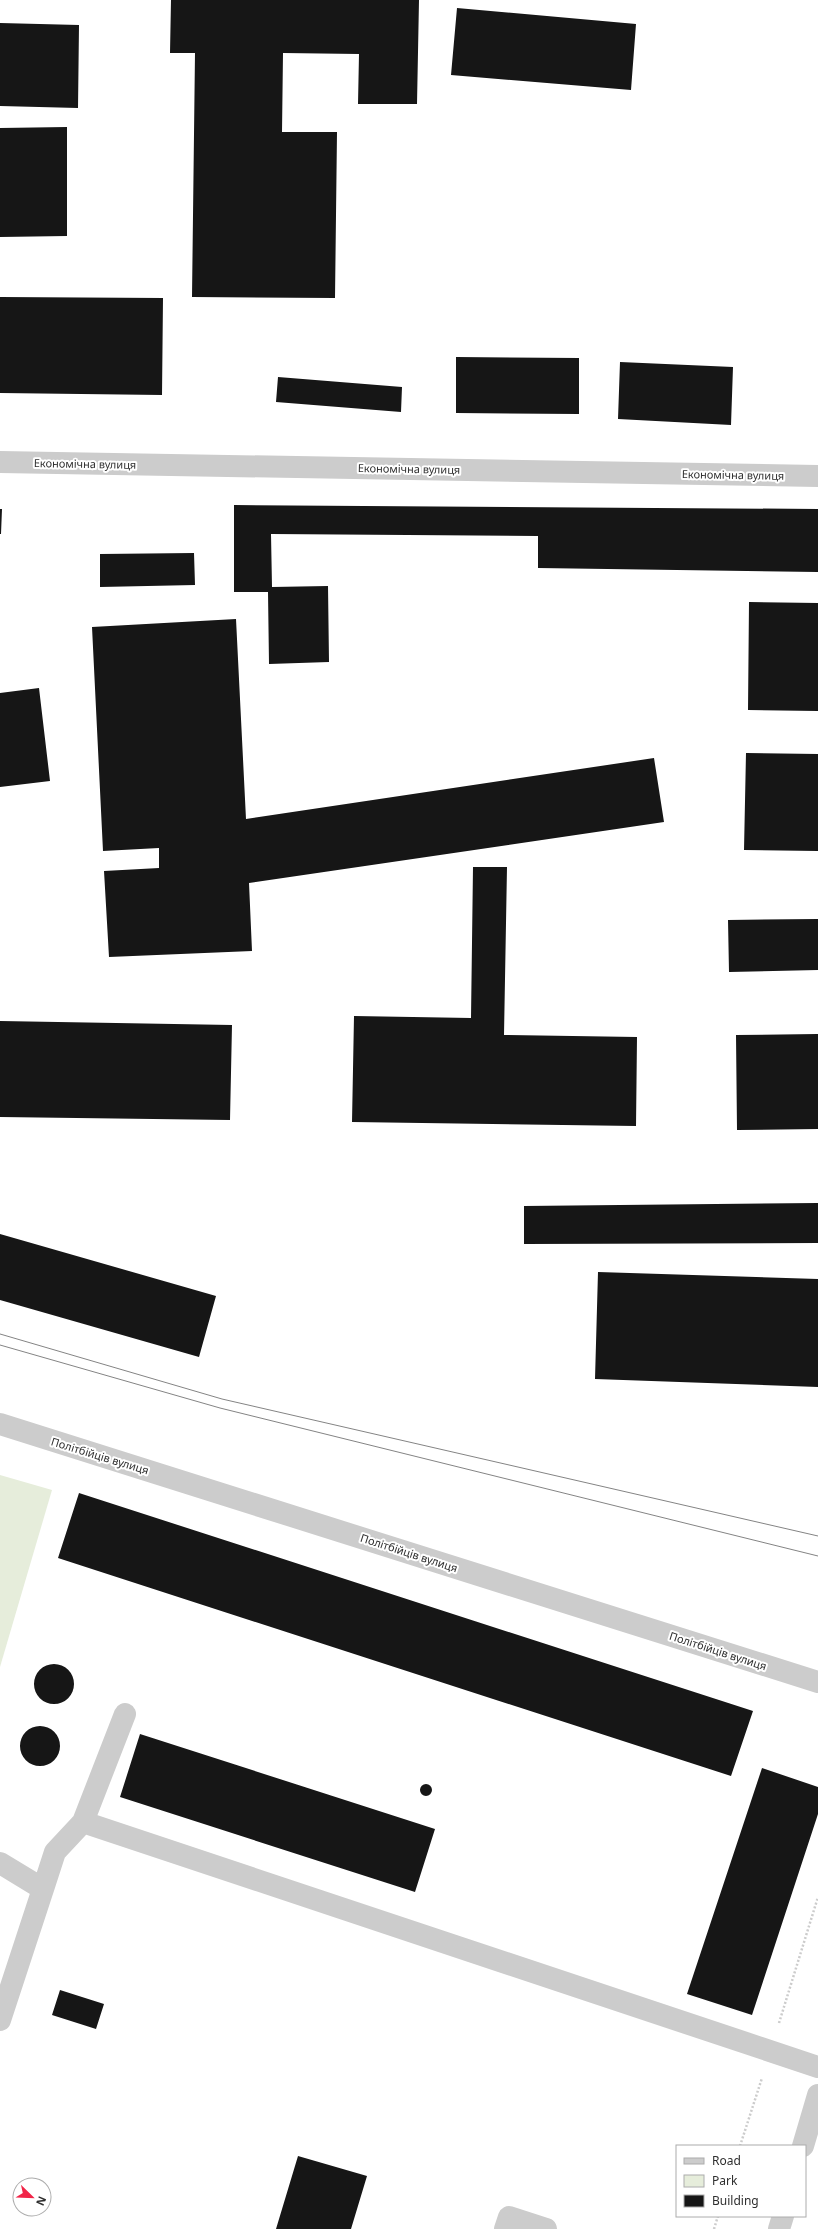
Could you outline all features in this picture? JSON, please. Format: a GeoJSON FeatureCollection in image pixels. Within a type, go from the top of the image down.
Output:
{"type":"FeatureCollection","features":[{"type":"Feature","properties":{"kind":"street","name":"Економічна вулиця"},"geometry":{"type":"LineString","coordinates":[[0,462],[818,476]]}},
{"type":"Feature","properties":{"kind":"street","name":"Політбійців вулиця"},"geometry":{"type":"LineString","coordinates":[[0,1424],[818,1682]]}},
{"type":"Feature","properties":{"kind":"street"},"geometry":{"type":"LineString","coordinates":[[0,2020],[55,1852],[83,1822],[125,1714]]}},
{"type":"Feature","properties":{"kind":"street"},"geometry":{"type":"LineString","coordinates":[[83,1822],[818,2067]]}},
{"type":"Feature","properties":{"kind":"street"},"geometry":{"type":"LineString","coordinates":[[0,1863],[42,1888]]}},
{"type":"Feature","properties":{"kind":"street"},"geometry":{"type":"LineString","coordinates":[[803,2145],[818,2095]]}},
{"type":"Feature","properties":{"kind":"street"},"geometry":{"type":"LineString","coordinates":[[779,2229],[783,2217]]}},
{"type":"Feature","properties":{"kind":"street"},"geometry":{"type":"LineString","coordinates":[[505,2229],[509,2218],[546,2229]]}},
{"type":"Feature","properties":{"kind":"path"},"geometry":{"type":"LineString","coordinates":[[740,2145],[818,1897]]}},
{"type":"Feature","properties":{"kind":"path"},"geometry":{"type":"LineString","coordinates":[[714,2229],[718,2217]]}},
{"type":"Feature","properties":{"kind":"green space"},"geometry":{"type":"Polygon","coordinates":[[[0,1475],[52,1490],[0,1667],[0,1475]]]}},
{"type":"Feature","properties":{"kind":"building"},"geometry":{"type":"Polygon","coordinates":[[[171,0],[419,0],[417,104],[358,104],[359,54],[283,53],[282,132],[337,132],[335,298],[192,297],[195,53],[170,53],[171,0]]]}},
{"type":"Feature","properties":{"kind":"building"},"geometry":{"type":"Polygon","coordinates":[[[457,8],[636,24],[631,90],[451,75],[457,8]]]}},
{"type":"Feature","properties":{"kind":"building"},"geometry":{"type":"Polygon","coordinates":[[[0,23],[79,25],[78,108],[0,106],[0,23]]]}},
{"type":"Feature","properties":{"kind":"building"},"geometry":{"type":"Polygon","coordinates":[[[67,127],[67,236],[0,237],[0,128],[67,127]]]}},
{"type":"Feature","properties":{"kind":"building"},"geometry":{"type":"Polygon","coordinates":[[[0,297],[163,298],[162,395],[0,393],[0,297]]]}},
{"type":"Feature","properties":{"kind":"building"},"geometry":{"type":"Polygon","coordinates":[[[456,357],[579,358],[579,414],[456,413],[456,357]]]}},
{"type":"Feature","properties":{"kind":"building"},"geometry":{"type":"Polygon","coordinates":[[[620,362],[733,367],[731,425],[618,419],[620,362]]]}},
{"type":"Feature","properties":{"kind":"building"},"geometry":{"type":"Polygon","coordinates":[[[278,377],[402,387],[401,412],[276,402],[278,377]]]}},
{"type":"Feature","properties":{"kind":"building"},"geometry":{"type":"Polygon","coordinates":[[[234,505],[818,509],[818,572],[538,568],[538,536],[271,534],[272,587],[328,586],[329,662],[269,664],[268,592],[234,592],[234,505]]]}},
{"type":"Feature","properties":{"kind":"building"},"geometry":{"type":"Polygon","coordinates":[[[0,509],[2,509],[1,534],[0,534],[0,509]]]}},
{"type":"Feature","properties":{"kind":"building"},"geometry":{"type":"Polygon","coordinates":[[[194,553],[195,585],[100,587],[100,554],[194,553]]]}},
{"type":"Feature","properties":{"kind":"building"},"geometry":{"type":"Polygon","coordinates":[[[749,602],[818,603],[818,711],[748,710],[749,602]]]}},
{"type":"Feature","properties":{"kind":"building"},"geometry":{"type":"Polygon","coordinates":[[[236,619],[246,819],[654,758],[664,822],[249,883],[252,951],[109,957],[104,871],[159,868],[159,848],[103,851],[92,627],[236,619]]]}},
{"type":"Feature","properties":{"kind":"building"},"geometry":{"type":"Polygon","coordinates":[[[39,688],[50,781],[0,787],[0,693],[39,688]]]}},
{"type":"Feature","properties":{"kind":"building"},"geometry":{"type":"Polygon","coordinates":[[[746,753],[818,754],[818,851],[744,850],[746,753]]]}},
{"type":"Feature","properties":{"kind":"building"},"geometry":{"type":"Polygon","coordinates":[[[473,867],[507,867],[504,1035],[637,1037],[636,1126],[352,1122],[354,1016],[471,1018],[473,867]]]}},
{"type":"Feature","properties":{"kind":"building"},"geometry":{"type":"Polygon","coordinates":[[[818,919],[818,970],[729,972],[728,920],[818,919]]]}},
{"type":"Feature","properties":{"kind":"building"},"geometry":{"type":"Polygon","coordinates":[[[0,1021],[232,1025],[230,1120],[0,1117],[0,1021]]]}},
{"type":"Feature","properties":{"kind":"building"},"geometry":{"type":"Polygon","coordinates":[[[818,1034],[818,1129],[737,1130],[736,1035],[818,1034]]]}},
{"type":"Feature","properties":{"kind":"building"},"geometry":{"type":"Polygon","coordinates":[[[818,1203],[818,1243],[524,1244],[524,1206],[818,1203]]]}},
{"type":"Feature","properties":{"kind":"building"},"geometry":{"type":"Polygon","coordinates":[[[0,1234],[216,1296],[199,1357],[0,1300],[0,1234]]]}},
{"type":"Feature","properties":{"kind":"building"},"geometry":{"type":"Polygon","coordinates":[[[598,1272],[818,1279],[818,1387],[595,1379],[598,1272]]]}},
{"type":"Feature","properties":{"kind":"building"},"geometry":{"type":"Polygon","coordinates":[[[79,1493],[753,1711],[731,1776],[58,1558],[79,1493]]]}},
{"type":"Feature","properties":{"kind":"building"},"geometry":{"type":"Polygon","coordinates":[[[58,1664],[65,1667],[71,1673],[74,1684],[73,1692],[65,1701],[58,1704],[50,1704],[43,1701],[35,1692],[34,1680],[37,1673],[46,1665],[58,1664]]]}},
{"type":"Feature","properties":{"kind":"building"},"geometry":{"type":"Polygon","coordinates":[[[44,1726],[51,1729],[57,1735],[60,1746],[59,1754],[51,1763],[44,1766],[36,1766],[29,1763],[21,1754],[20,1742],[23,1735],[32,1727],[44,1726]]]}},
{"type":"Feature","properties":{"kind":"building"},"geometry":{"type":"Polygon","coordinates":[[[140,1734],[435,1829],[415,1892],[120,1797],[140,1734]]]}},
{"type":"Feature","properties":{"kind":"building"},"geometry":{"type":"Polygon","coordinates":[[[762,1768],[818,1787],[818,1814],[752,2015],[687,1994],[762,1768]]]}},
{"type":"Feature","properties":{"kind":"building"},"geometry":{"type":"Polygon","coordinates":[[[424,1784],[428,1784],[432,1790],[428,1796],[424,1796],[420,1792],[420,1788],[424,1784]]]}},
{"type":"Feature","properties":{"kind":"building"},"geometry":{"type":"Polygon","coordinates":[[[60,1990],[104,2004],[96,2029],[52,2015],[60,1990]]]}},
{"type":"Feature","properties":{"kind":"building"},"geometry":{"type":"Polygon","coordinates":[[[298,2156],[367,2176],[351,2229],[276,2229],[298,2156]]]}},
{"type":"Feature","properties":{"kind":"tram line"},"geometry":{"type":"LineString","coordinates":[[0,1334],[222,1399],[818,1536]]}},
{"type":"Feature","properties":{"kind":"tram line"},"geometry":{"type":"LineString","coordinates":[[0,1345],[220,1408],[818,1556]]}}]}
